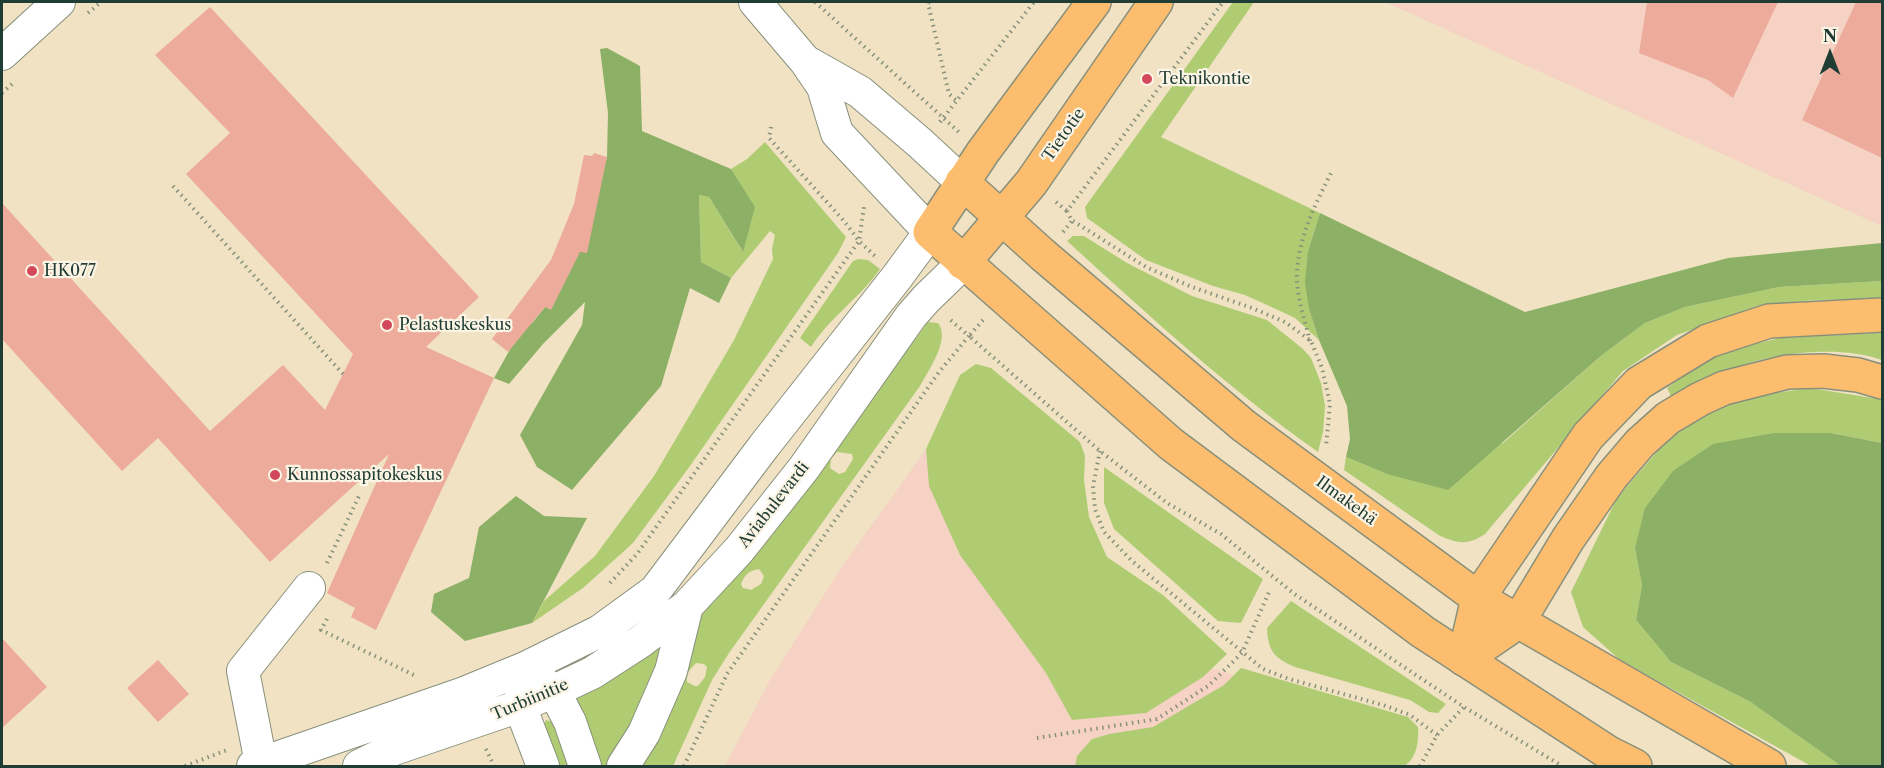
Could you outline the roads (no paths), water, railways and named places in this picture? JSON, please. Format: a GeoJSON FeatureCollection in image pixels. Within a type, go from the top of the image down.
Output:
{"type":"FeatureCollection","features":[{"type":"Feature","properties":{"kind":"main road"},"geometry":{"type":"LineString","coordinates":[[1094,2],[983,152],[930,232],[1171,444],[1413,625],[1609,753],[1635,766]]}},
{"type":"Feature","properties":{"kind":"main road","name":"Tietotie"},"geometry":{"type":"LineString","coordinates":[[963,263],[1031,183],[1156,2]]}},
{"type":"Feature","properties":{"kind":"main road","name":"Ilmakehä"},"geometry":{"type":"LineString","coordinates":[[962,182],[1244,426],[1478,598],[1769,766]]}},
{"type":"Feature","properties":{"kind":"main road"},"geometry":{"type":"LineString","coordinates":[[1464,659],[1478,598],[1588,436],[1639,383],[1708,341],[1769,321],[1882,315]]}},
{"type":"Feature","properties":{"kind":"main road"},"geometry":{"type":"LineString","coordinates":[[1464,659],[1518,622],[1568,539],[1611,477],[1640,443],[1668,418],[1724,388],[1787,372],[1823,371],[1858,375],[1882,382]]}},
{"type":"Feature","properties":{"kind":"street"},"geometry":{"type":"LineString","coordinates":[[2,54],[58,2]]}},
{"type":"Feature","properties":{"kind":"street"},"geometry":{"type":"LineString","coordinates":[[525,668],[600,631],[655,591],[930,232],[837,133],[823,87],[806,62],[755,2]]}},
{"type":"Feature","properties":{"kind":"street"},"geometry":{"type":"LineString","coordinates":[[806,62],[860,92],[962,182]]}},
{"type":"Feature","properties":{"kind":"street","name":"Aviabulevardi"},"geometry":{"type":"LineString","coordinates":[[623,766],[644,734],[671,671],[687,606],[739,550],[804,468],[926,299],[963,263]]}},
{"type":"Feature","properties":{"kind":"street"},"geometry":{"type":"LineString","coordinates":[[257,765],[243,671],[305,594]]}},
{"type":"Feature","properties":{"kind":"street","name":"Turbiinitie"},"geometry":{"type":"LineString","coordinates":[[358,766],[394,749],[520,706],[592,673],[640,642],[687,606]]}},
{"type":"Feature","properties":{"kind":"street"},"geometry":{"type":"LineString","coordinates":[[525,668],[554,691],[570,722],[585,766]]}},
{"type":"Feature","properties":{"kind":"street"},"geometry":{"type":"LineString","coordinates":[[525,668],[520,706],[543,766]]}},
{"type":"Feature","properties":{"kind":"street","name":"Turbiinitie"},"geometry":{"type":"LineString","coordinates":[[257,765],[464,693],[525,668]]}},
{"type":"Feature","properties":{"kind":"place","name":"Teknikontie"},"geometry":{"type":"Point","coordinates":[1147,79]}},
{"type":"Feature","properties":{"kind":"place","name":"HK077"},"geometry":{"type":"Point","coordinates":[32,271]}},
{"type":"Feature","properties":{"kind":"place","name":"Pelastuskeskus"},"geometry":{"type":"Point","coordinates":[387,325]}},
{"type":"Feature","properties":{"kind":"place","name":"Kunnossapitokeskus"},"geometry":{"type":"Point","coordinates":[275,475]}}]}
